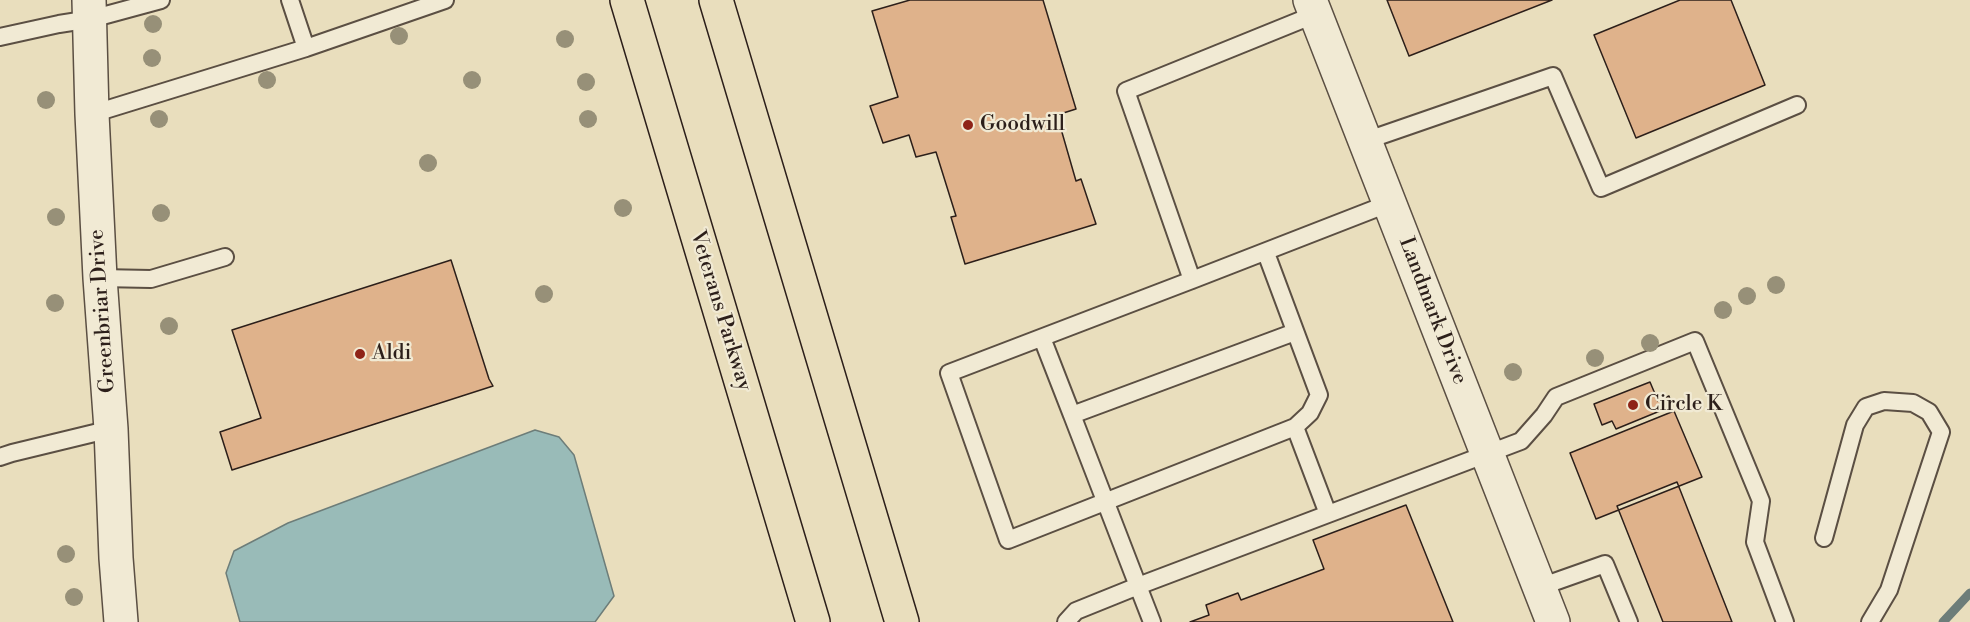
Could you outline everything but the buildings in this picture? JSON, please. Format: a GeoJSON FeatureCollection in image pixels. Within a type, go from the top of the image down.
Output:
{"type":"FeatureCollection","features":[{"type":"Feature","properties":{"kind":"highway","name":"Veterans Parkway"},"geometry":{"type":"LineString","coordinates":[[627,0],[813,622]]}},
{"type":"Feature","properties":{"kind":"highway"},"geometry":{"type":"LineString","coordinates":[[716,0],[902,622]]}},
{"type":"Feature","properties":{"kind":"street","name":"Landmark Drive"},"geometry":{"type":"LineString","coordinates":[[1313,7],[1553,622]]}},
{"type":"Feature","properties":{"kind":"street","name":"Greenbriar Drive"},"geometry":{"type":"LineString","coordinates":[[90,10],[92,114],[100,278],[121,622]]}},
{"type":"Feature","properties":{"kind":"lane"},"geometry":{"type":"LineString","coordinates":[[0,37],[59,24],[90,10],[161,0]]}},
{"type":"Feature","properties":{"kind":"lane"},"geometry":{"type":"LineString","coordinates":[[290,0],[306,48]]}},
{"type":"Feature","properties":{"kind":"lane"},"geometry":{"type":"LineString","coordinates":[[92,114],[306,48],[445,0]]}},
{"type":"Feature","properties":{"kind":"lane"},"geometry":{"type":"LineString","coordinates":[[1192,280],[1126,91],[1313,7]]}},
{"type":"Feature","properties":{"kind":"lane"},"geometry":{"type":"LineString","coordinates":[[1365,141],[1553,76],[1601,188],[1797,105]]}},
{"type":"Feature","properties":{"kind":"lane"},"geometry":{"type":"LineString","coordinates":[[1266,253],[1319,395],[1310,413],[1295,427],[1008,540],[950,374],[1390,203]]}},
{"type":"Feature","properties":{"kind":"lane"},"geometry":{"type":"LineString","coordinates":[[100,278],[151,279],[225,257]]}},
{"type":"Feature","properties":{"kind":"lane"},"geometry":{"type":"LineString","coordinates":[[1072,415],[1295,332]]}},
{"type":"Feature","properties":{"kind":"lane"},"geometry":{"type":"LineString","coordinates":[[1042,338],[1152,622]]}},
{"type":"Feature","properties":{"kind":"lane"},"geometry":{"type":"LineString","coordinates":[[1066,622],[1076,611],[1138,586],[1521,441],[1544,415],[1556,397],[1695,341],[1761,501],[1755,542],[1785,622]]}},
{"type":"Feature","properties":{"kind":"lane"},"geometry":{"type":"LineString","coordinates":[[1824,538],[1855,425],[1866,408],[1884,401],[1913,404],[1929,412],[1941,432],[1889,590],[1870,622]]}},
{"type":"Feature","properties":{"kind":"lane"},"geometry":{"type":"LineString","coordinates":[[1295,427],[1328,514]]}},
{"type":"Feature","properties":{"kind":"lane"},"geometry":{"type":"LineString","coordinates":[[0,457],[111,429]]}},
{"type":"Feature","properties":{"kind":"lane"},"geometry":{"type":"LineString","coordinates":[[1540,587],[1605,564],[1629,622]]}},
{"type":"Feature","properties":{"kind":"water"},"geometry":{"type":"Polygon","coordinates":[[[535,430],[559,437],[574,455],[614,596],[595,622],[240,622],[226,573],[234,551],[288,523],[535,430]]]}},
{"type":"Feature","properties":{"kind":"waterway"},"geometry":{"type":"LineString","coordinates":[[1943,622],[1970,593]]}},
{"type":"Feature","properties":{"kind":"place","name":"Goodwill"},"geometry":{"type":"Point","coordinates":[968,125]}},
{"type":"Feature","properties":{"kind":"place","name":"Aldi"},"geometry":{"type":"Point","coordinates":[360,354]}},
{"type":"Feature","properties":{"kind":"place","name":"Circle K"},"geometry":{"type":"Point","coordinates":[1633,405]}}]}
